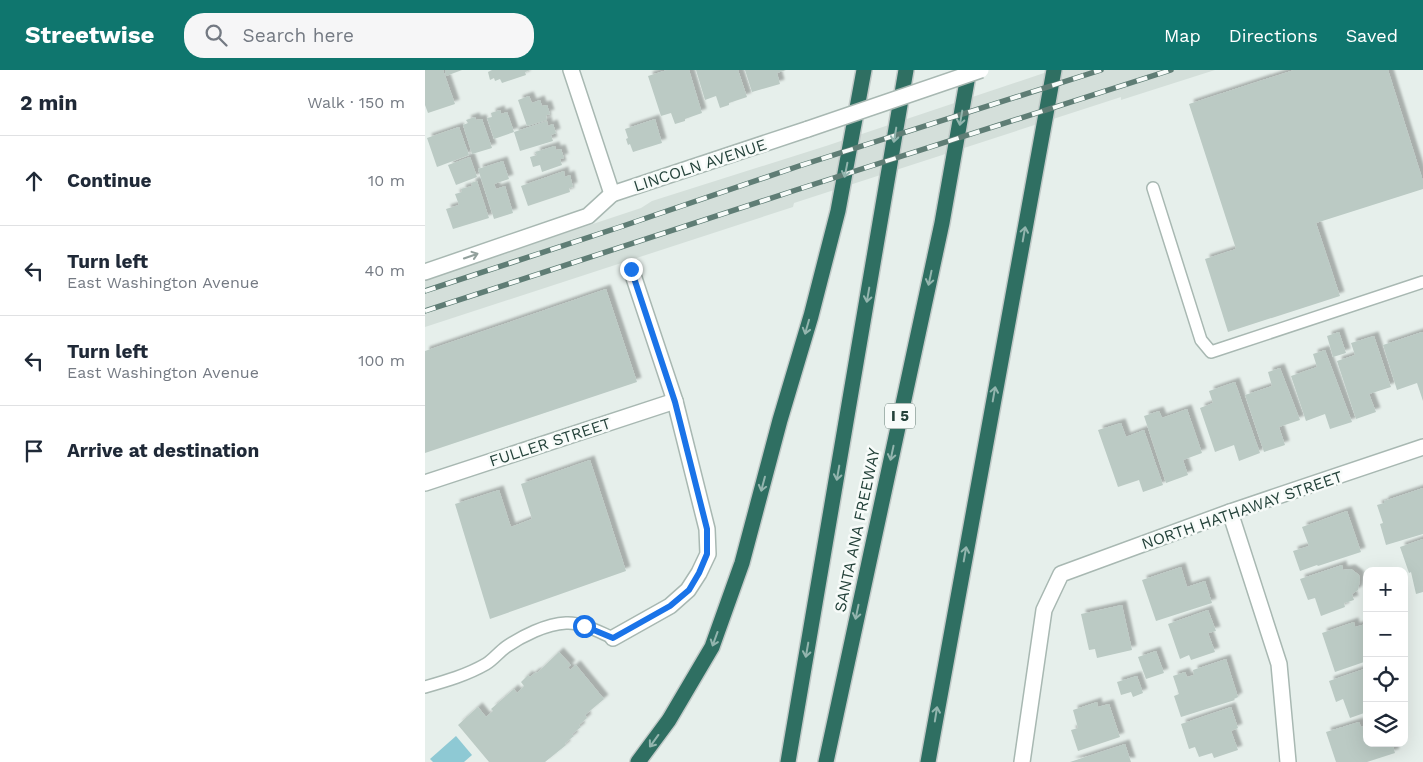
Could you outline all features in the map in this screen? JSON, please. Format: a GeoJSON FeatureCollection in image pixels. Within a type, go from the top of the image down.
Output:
{"type":"FeatureCollection","features":[{"type":"Feature","properties":{"kind":"highway"},"geometry":{"type":"LineString","coordinates":[[638,762],[669,720],[712,646],[742,563],[780,420],[811,316],[838,211],[864,70]]}},
{"type":"Feature","properties":{"kind":"highway","name":"SANTA ANA FREEWAY"},"geometry":{"type":"LineString","coordinates":[[788,762],[906,70]]}},
{"type":"Feature","properties":{"kind":"highway","name":"SANTA ANA FREEWAY"},"geometry":{"type":"LineString","coordinates":[[826,762],[942,223],[969,70]]}},
{"type":"Feature","properties":{"kind":"highway"},"geometry":{"type":"LineString","coordinates":[[928,762],[1054,70]]}},
{"type":"Feature","properties":{"kind":"street"},"geometry":{"type":"LineString","coordinates":[[571,70],[612,194]]}},
{"type":"Feature","properties":{"kind":"street","name":"LINCOLN AVENUE"},"geometry":{"type":"LineString","coordinates":[[425,272],[587,216],[612,194],[981,70]]}},
{"type":"Feature","properties":{"kind":"street"},"geometry":{"type":"LineString","coordinates":[[613,638],[670,606],[689,590],[707,554],[707,529],[675,402],[631,269]]}},
{"type":"Feature","properties":{"kind":"street","name":"FULLER STREET"},"geometry":{"type":"LineString","coordinates":[[425,482],[675,402]]}},
{"type":"Feature","properties":{"kind":"street","name":"NORTH HATHAWAY STREET"},"geometry":{"type":"LineString","coordinates":[[1022,762],[1044,610],[1061,574],[1230,512],[1423,448]]}},
{"type":"Feature","properties":{"kind":"street"},"geometry":{"type":"LineString","coordinates":[[1230,512],[1279,664],[1288,762]]}},
{"type":"Feature","properties":{"kind":"lane"},"geometry":{"type":"LineString","coordinates":[[1153,188],[1201,340],[1211,352],[1423,282]]}},
{"type":"Feature","properties":{"kind":"lane"},"geometry":{"type":"LineString","coordinates":[[425,687],[468,673],[488,663],[504,649],[526,635],[548,627],[566,623],[584,626],[613,638]]}},
{"type":"Feature","properties":{"kind":"shaded area"},"geometry":{"type":"Polygon","coordinates":[[[1053,70],[1215,70],[1121,100],[1121,97],[794,203],[793,207],[425,327],[425,280],[641,208],[652,201],[826,146],[1053,70]]]}},
{"type":"Feature","properties":{"kind":"water"},"geometry":{"type":"Polygon","coordinates":[[[456,736],[472,755],[464,762],[433,762],[430,759],[456,736]]]}},
{"type":"Feature","properties":{"kind":"building"},"geometry":{"type":"Polygon","coordinates":[[[425,70],[443,70],[455,104],[428,113],[425,105],[425,70]]]}},
{"type":"Feature","properties":{"kind":"building"},"geometry":{"type":"Polygon","coordinates":[[[445,70],[462,70],[446,76],[445,70]]]}},
{"type":"Feature","properties":{"kind":"building"},"geometry":{"type":"Polygon","coordinates":[[[492,70],[530,70],[525,72],[526,75],[502,83],[500,79],[495,81],[494,78],[490,80],[488,72],[492,70]]]}},
{"type":"Feature","properties":{"kind":"building"},"geometry":{"type":"Polygon","coordinates":[[[667,70],[689,70],[702,113],[675,124],[671,113],[661,116],[648,76],[667,70]]]}},
{"type":"Feature","properties":{"kind":"building"},"geometry":{"type":"Polygon","coordinates":[[[696,70],[738,70],[747,97],[720,108],[716,96],[705,100],[696,70]]]}},
{"type":"Feature","properties":{"kind":"building"},"geometry":{"type":"Polygon","coordinates":[[[745,70],[786,70],[777,73],[780,84],[752,92],[745,70]]]}},
{"type":"Feature","properties":{"kind":"building"},"geometry":{"type":"Polygon","coordinates":[[[1294,70],[1388,70],[1423,181],[1423,189],[1316,223],[1340,296],[1228,332],[1205,259],[1236,249],[1189,104],[1294,70]]]}},
{"type":"Feature","properties":{"kind":"building"},"geometry":{"type":"Polygon","coordinates":[[[529,96],[532,103],[540,100],[542,106],[547,105],[550,114],[546,115],[547,120],[527,126],[518,100],[529,96]]]}},
{"type":"Feature","properties":{"kind":"building"},"geometry":{"type":"Polygon","coordinates":[[[500,110],[501,114],[507,112],[514,132],[494,139],[487,118],[492,117],[491,113],[500,110]]]}},
{"type":"Feature","properties":{"kind":"building"},"geometry":{"type":"Polygon","coordinates":[[[475,117],[476,120],[482,119],[492,148],[472,154],[463,125],[468,123],[466,120],[475,117]]]}},
{"type":"Feature","properties":{"kind":"building"},"geometry":{"type":"Polygon","coordinates":[[[655,119],[662,143],[633,152],[630,144],[628,145],[625,129],[655,119]]]}},
{"type":"Feature","properties":{"kind":"building"},"geometry":{"type":"Polygon","coordinates":[[[547,121],[548,126],[553,124],[556,133],[551,135],[553,141],[520,151],[514,132],[547,121]]]}},
{"type":"Feature","properties":{"kind":"building"},"geometry":{"type":"Polygon","coordinates":[[[459,127],[469,155],[437,167],[427,138],[459,127]]]}},
{"type":"Feature","properties":{"kind":"building"},"geometry":{"type":"Polygon","coordinates":[[[555,146],[556,150],[561,149],[564,158],[560,159],[562,165],[542,172],[540,165],[533,167],[530,157],[537,155],[535,152],[555,146]]]}},
{"type":"Feature","properties":{"kind":"building"},"geometry":{"type":"Polygon","coordinates":[[[470,157],[477,177],[456,185],[448,165],[470,157]]]}},
{"type":"Feature","properties":{"kind":"building"},"geometry":{"type":"Polygon","coordinates":[[[503,161],[509,179],[494,184],[496,189],[505,186],[513,213],[494,219],[478,169],[503,161]]]}},
{"type":"Feature","properties":{"kind":"building"},"geometry":{"type":"Polygon","coordinates":[[[564,171],[565,177],[570,175],[573,187],[569,188],[570,192],[528,206],[521,186],[564,171]]]}},
{"type":"Feature","properties":{"kind":"building"},"geometry":{"type":"Polygon","coordinates":[[[477,181],[489,218],[453,229],[446,209],[459,205],[455,194],[462,192],[461,189],[472,186],[471,183],[477,181]]]}},
{"type":"Feature","properties":{"kind":"building"},"geometry":{"type":"Polygon","coordinates":[[[606,289],[637,382],[425,453],[425,351],[606,289]]]}},
{"type":"Feature","properties":{"kind":"building"},"geometry":{"type":"Polygon","coordinates":[[[1339,332],[1346,353],[1333,357],[1327,336],[1339,332]]]}},
{"type":"Feature","properties":{"kind":"building"},"geometry":{"type":"Polygon","coordinates":[[[1422,332],[1423,401],[1417,383],[1397,390],[1383,345],[1422,332]]]}},
{"type":"Feature","properties":{"kind":"building"},"geometry":{"type":"Polygon","coordinates":[[[1374,336],[1391,387],[1369,394],[1376,412],[1356,419],[1337,361],[1355,355],[1351,343],[1374,336]]]}},
{"type":"Feature","properties":{"kind":"building"},"geometry":{"type":"Polygon","coordinates":[[[1325,350],[1352,422],[1330,429],[1325,414],[1306,421],[1291,376],[1317,367],[1313,354],[1325,350]]]}},
{"type":"Feature","properties":{"kind":"building"},"geometry":{"type":"Polygon","coordinates":[[[1280,368],[1300,420],[1279,427],[1285,445],[1264,452],[1245,395],[1272,386],[1268,372],[1280,368]]]}},
{"type":"Feature","properties":{"kind":"building"},"geometry":{"type":"Polygon","coordinates":[[[1235,382],[1260,453],[1239,461],[1234,445],[1215,452],[1200,408],[1213,403],[1209,391],[1235,382]]]}},
{"type":"Feature","properties":{"kind":"building"},"geometry":{"type":"Polygon","coordinates":[[[1187,409],[1202,453],[1183,460],[1188,475],[1166,483],[1144,416],[1159,411],[1162,418],[1187,409]]]}},
{"type":"Feature","properties":{"kind":"building"},"geometry":{"type":"Polygon","coordinates":[[[1121,423],[1126,437],[1144,430],[1163,485],[1143,492],[1139,480],[1118,487],[1098,430],[1121,423]]]}},
{"type":"Feature","properties":{"kind":"building"},"geometry":{"type":"Polygon","coordinates":[[[590,460],[626,571],[490,619],[455,504],[499,490],[511,527],[532,519],[521,484],[590,460]]]}},
{"type":"Feature","properties":{"kind":"building"},"geometry":{"type":"Polygon","coordinates":[[[1423,488],[1423,534],[1386,545],[1380,524],[1383,523],[1377,505],[1423,488]]]}},
{"type":"Feature","properties":{"kind":"building"},"geometry":{"type":"Polygon","coordinates":[[[1347,511],[1361,552],[1300,571],[1293,551],[1309,546],[1302,527],[1347,511]]]}},
{"type":"Feature","properties":{"kind":"building"},"geometry":{"type":"Polygon","coordinates":[[[1423,539],[1423,592],[1416,594],[1411,572],[1409,573],[1400,547],[1423,539]]]}},
{"type":"Feature","properties":{"kind":"building"},"geometry":{"type":"Polygon","coordinates":[[[1342,565],[1343,570],[1351,569],[1359,575],[1358,590],[1352,594],[1354,600],[1344,603],[1345,607],[1321,616],[1315,598],[1308,600],[1300,579],[1342,565]]]}},
{"type":"Feature","properties":{"kind":"building"},"geometry":{"type":"Polygon","coordinates":[[[1181,567],[1187,587],[1205,581],[1212,603],[1156,621],[1142,580],[1181,567]]]}},
{"type":"Feature","properties":{"kind":"building"},"geometry":{"type":"Polygon","coordinates":[[[1122,605],[1132,650],[1097,658],[1095,649],[1089,650],[1081,614],[1122,605]]]}},
{"type":"Feature","properties":{"kind":"building"},"geometry":{"type":"Polygon","coordinates":[[[1208,610],[1216,631],[1208,633],[1215,652],[1191,660],[1189,655],[1180,659],[1168,624],[1208,610]]]}},
{"type":"Feature","properties":{"kind":"building"},"geometry":{"type":"Polygon","coordinates":[[[1354,622],[1355,627],[1363,625],[1363,662],[1335,672],[1322,633],[1354,622]]]}},
{"type":"Feature","properties":{"kind":"building"},"geometry":{"type":"Polygon","coordinates":[[[1156,651],[1164,673],[1146,679],[1138,657],[1156,651]]]}},
{"type":"Feature","properties":{"kind":"building"},"geometry":{"type":"Polygon","coordinates":[[[559,652],[571,665],[568,667],[570,670],[576,665],[604,699],[585,715],[587,718],[579,725],[581,727],[572,734],[574,736],[565,743],[566,745],[545,762],[489,762],[458,725],[478,707],[486,717],[493,711],[491,709],[514,689],[517,693],[524,686],[521,682],[528,675],[530,677],[537,673],[559,652]]]}},
{"type":"Feature","properties":{"kind":"building"},"geometry":{"type":"Polygon","coordinates":[[[1226,659],[1238,697],[1235,700],[1181,717],[1174,696],[1179,694],[1173,676],[1185,672],[1187,677],[1194,675],[1193,670],[1226,659]]]}},
{"type":"Feature","properties":{"kind":"building"},"geometry":{"type":"Polygon","coordinates":[[[1363,669],[1363,713],[1350,718],[1343,699],[1336,702],[1329,681],[1363,669]]]}},
{"type":"Feature","properties":{"kind":"building"},"geometry":{"type":"Polygon","coordinates":[[[1137,676],[1143,693],[1133,697],[1131,692],[1121,695],[1117,682],[1137,676]]]}},
{"type":"Feature","properties":{"kind":"building"},"geometry":{"type":"Polygon","coordinates":[[[1097,702],[1098,707],[1109,704],[1120,737],[1078,751],[1071,730],[1078,728],[1073,710],[1097,702]]]}},
{"type":"Feature","properties":{"kind":"building"},"geometry":{"type":"Polygon","coordinates":[[[1231,707],[1238,728],[1231,731],[1238,750],[1214,758],[1212,753],[1199,757],[1195,747],[1189,749],[1181,724],[1231,707]]]}},
{"type":"Feature","properties":{"kind":"building"},"geometry":{"type":"Polygon","coordinates":[[[1359,722],[1361,727],[1363,726],[1363,747],[1393,747],[1395,753],[1367,762],[1336,762],[1326,732],[1359,722]]]}},
{"type":"Feature","properties":{"kind":"building"},"geometry":{"type":"Polygon","coordinates":[[[1125,744],[1131,762],[1070,762],[1125,744]]]}},
{"type":"Feature","properties":{"kind":"railway"},"geometry":{"type":"LineString","coordinates":[[425,291],[799,166],[1101,70]]}},
{"type":"Feature","properties":{"kind":"railway"},"geometry":{"type":"LineString","coordinates":[[425,311],[1171,70]]}},
{"type":"Feature","properties":{"kind":"route"},"geometry":{"type":"LineString","coordinates":[[584,626],[613,638],[670,606],[689,590],[707,554],[707,529],[675,402],[631,269]]}}]}
